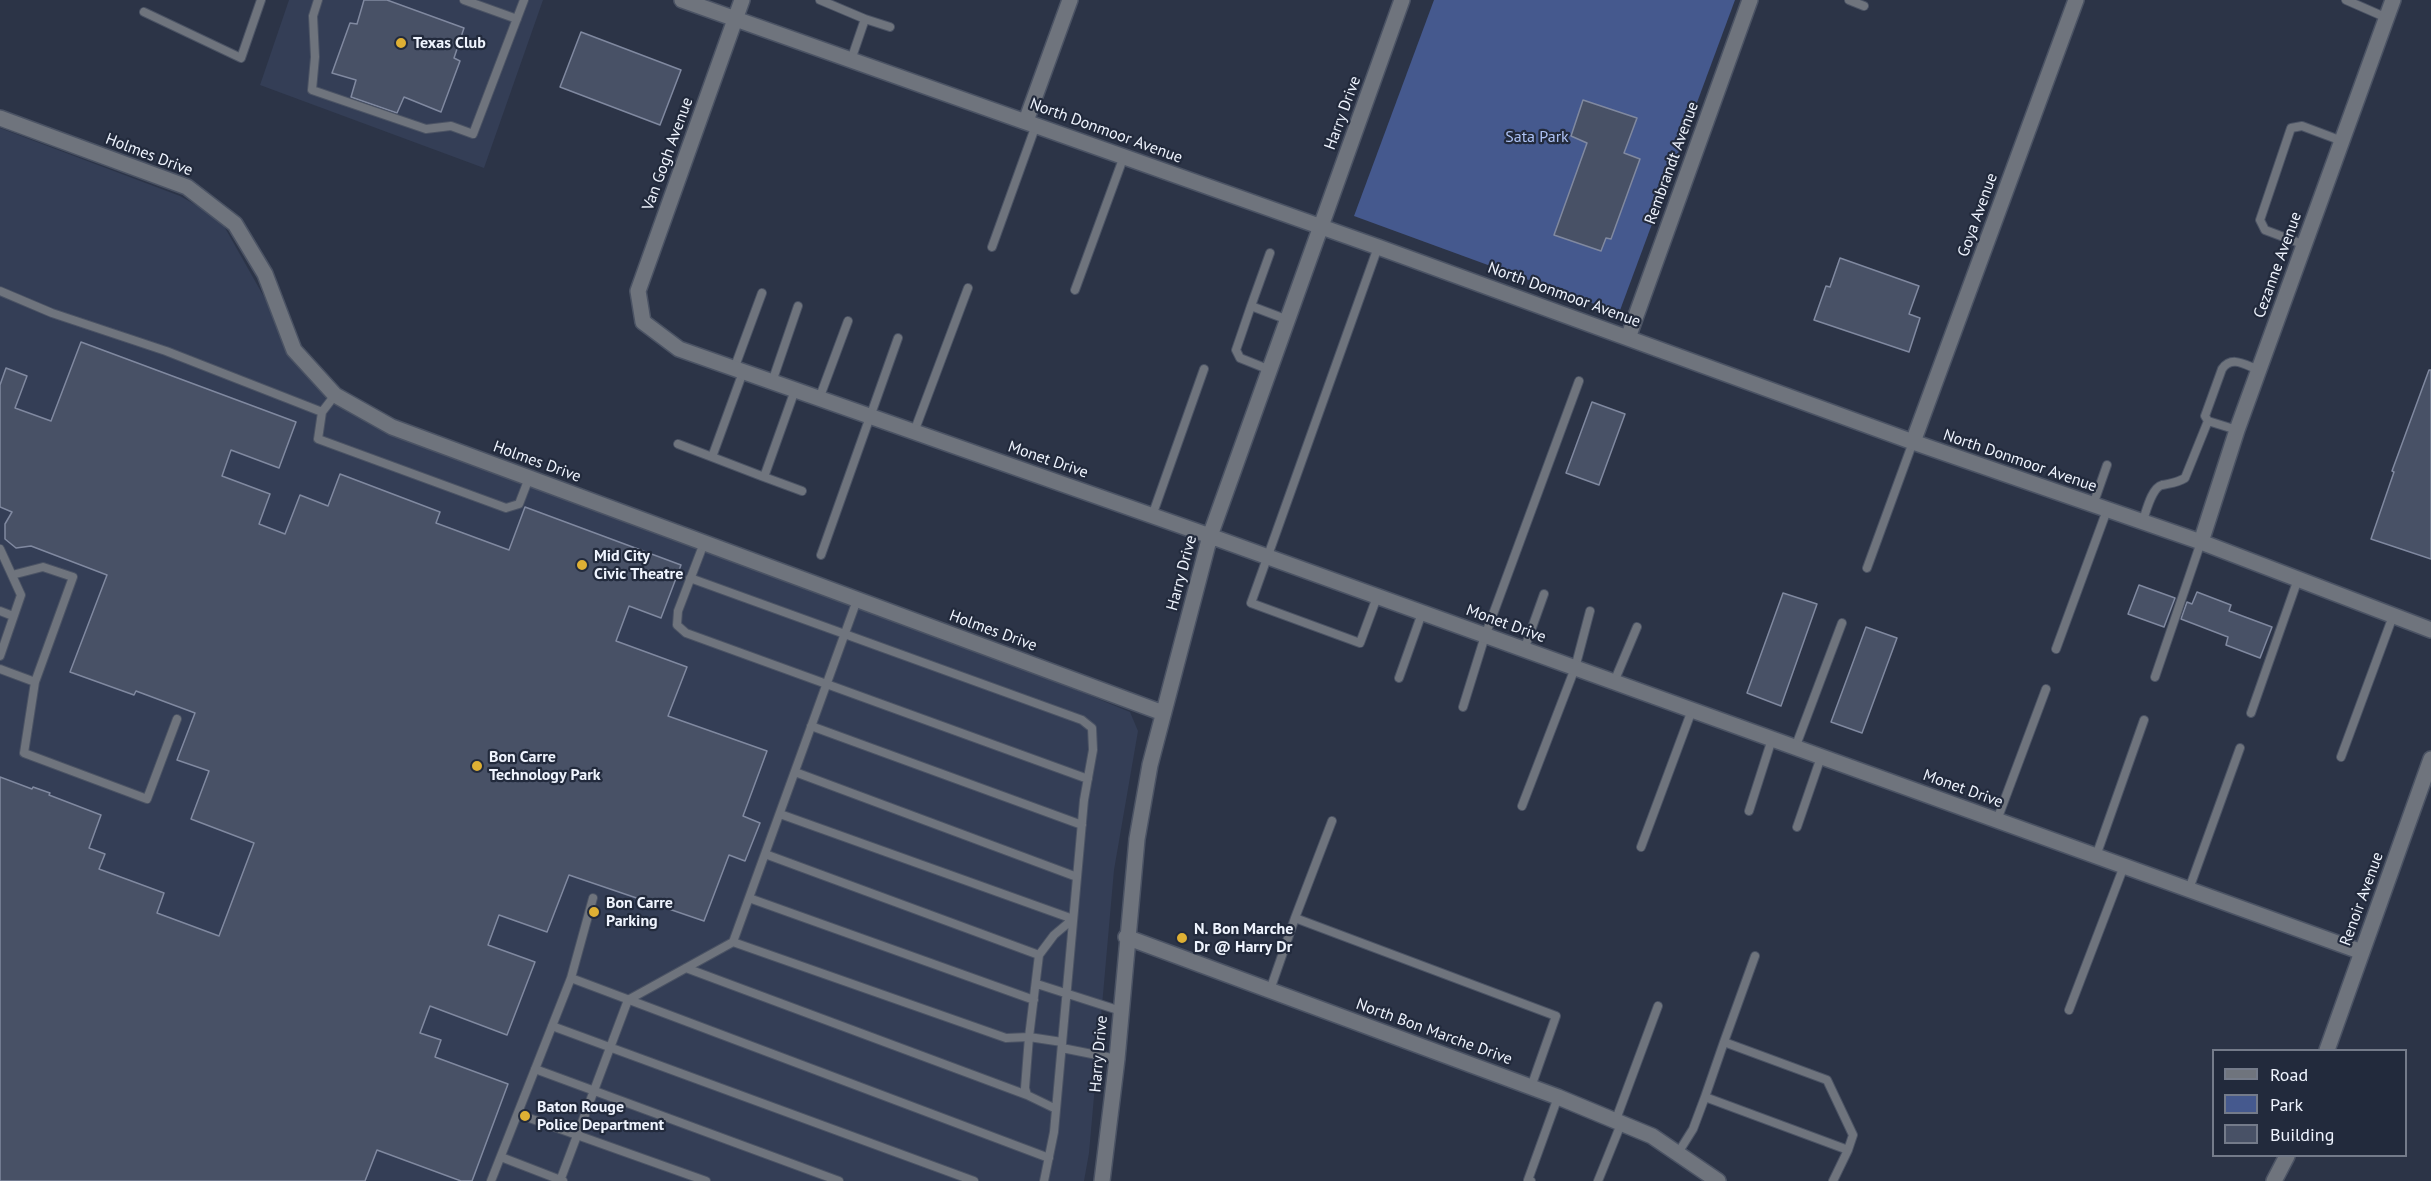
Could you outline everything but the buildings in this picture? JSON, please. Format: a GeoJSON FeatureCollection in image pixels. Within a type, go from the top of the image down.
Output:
{"type":"FeatureCollection","features":[{"type":"Feature","properties":{"kind":"street","name":"North Donmoor Avenue"},"geometry":{"type":"LineString","coordinates":[[682,0],[1378,247],[1913,442],[2200,542],[2431,630]]}},
{"type":"Feature","properties":{"kind":"street","name":"Van Gogh Avenue"},"geometry":{"type":"LineString","coordinates":[[643,322],[638,291],[742,0]]}},
{"type":"Feature","properties":{"kind":"street"},"geometry":{"type":"LineString","coordinates":[[1031,123],[1070,0]]}},
{"type":"Feature","properties":{"kind":"street","name":"Harry Drive"},"geometry":{"type":"LineString","coordinates":[[1102,1181],[1117,1059],[1126,938],[1137,839],[1150,765],[1163,713],[1210,536],[1402,0]]}},
{"type":"Feature","properties":{"kind":"street","name":"Rembrandt Avenue"},"geometry":{"type":"LineString","coordinates":[[1628,338],[1750,0]]}},
{"type":"Feature","properties":{"kind":"street","name":"Goya Avenue"},"geometry":{"type":"LineString","coordinates":[[1913,442],[2076,0]]}},
{"type":"Feature","properties":{"kind":"street","name":"Cezanne Avenue"},"geometry":{"type":"LineString","coordinates":[[2200,542],[2259,370],[2393,0]]}},
{"type":"Feature","properties":{"kind":"street","name":"Holmes Drive"},"geometry":{"type":"LineString","coordinates":[[0,118],[187,187],[236,224],[265,274],[294,350],[335,395],[392,427],[1163,713]]}},
{"type":"Feature","properties":{"kind":"street","name":"Monet Drive"},"geometry":{"type":"LineString","coordinates":[[643,322],[679,350],[1210,536],[2362,952]]}},
{"type":"Feature","properties":{"kind":"street","name":"Renoir Avenue"},"geometry":{"type":"LineString","coordinates":[[2327,1049],[2431,759]]}},
{"type":"Feature","properties":{"kind":"street","name":"North Bon Marche Drive"},"geometry":{"type":"LineString","coordinates":[[1126,938],[1558,1096],[1652,1136],[1718,1181]]}},
{"type":"Feature","properties":{"kind":"street"},"geometry":{"type":"LineString","coordinates":[[2274,1181],[2286,1157]]}},
{"type":"Feature","properties":{"kind":"lane"},"geometry":{"type":"LineString","coordinates":[[144,12],[241,58],[261,0]]}},
{"type":"Feature","properties":{"kind":"lane"},"geometry":{"type":"LineString","coordinates":[[318,0],[313,16],[315,57],[312,90],[426,129],[451,126],[473,134],[524,0]]}},
{"type":"Feature","properties":{"kind":"lane"},"geometry":{"type":"LineString","coordinates":[[464,0],[517,19]]}},
{"type":"Feature","properties":{"kind":"lane"},"geometry":{"type":"LineString","coordinates":[[820,0],[890,27]]}},
{"type":"Feature","properties":{"kind":"lane"},"geometry":{"type":"LineString","coordinates":[[1849,0],[1864,6]]}},
{"type":"Feature","properties":{"kind":"lane"},"geometry":{"type":"LineString","coordinates":[[2346,0],[2386,18]]}},
{"type":"Feature","properties":{"kind":"lane"},"geometry":{"type":"LineString","coordinates":[[851,60],[865,19]]}},
{"type":"Feature","properties":{"kind":"lane"},"geometry":{"type":"LineString","coordinates":[[992,247],[1031,123]]}},
{"type":"Feature","properties":{"kind":"lane"},"geometry":{"type":"LineString","coordinates":[[2305,244],[2265,230],[2260,220],[2291,129],[2302,126],[2342,141]]}},
{"type":"Feature","properties":{"kind":"lane"},"geometry":{"type":"LineString","coordinates":[[1075,290],[1124,156]]}},
{"type":"Feature","properties":{"kind":"lane"},"geometry":{"type":"LineString","coordinates":[[1377,597],[1360,643],[1251,603],[1378,247]]}},
{"type":"Feature","properties":{"kind":"lane"},"geometry":{"type":"LineString","coordinates":[[1270,253],[1236,350],[1240,358],[1270,370]]}},
{"type":"Feature","properties":{"kind":"lane"},"geometry":{"type":"LineString","coordinates":[[914,432],[968,288]]}},
{"type":"Feature","properties":{"kind":"lane"},"geometry":{"type":"LineString","coordinates":[[0,291],[52,312],[166,351],[322,412]]}},
{"type":"Feature","properties":{"kind":"lane"},"geometry":{"type":"LineString","coordinates":[[712,457],[762,293]]}},
{"type":"Feature","properties":{"kind":"lane"},"geometry":{"type":"LineString","coordinates":[[772,382],[798,306]]}},
{"type":"Feature","properties":{"kind":"lane"},"geometry":{"type":"LineString","coordinates":[[1251,306],[1288,320]]}},
{"type":"Feature","properties":{"kind":"lane"},"geometry":{"type":"LineString","coordinates":[[819,399],[848,321]]}},
{"type":"Feature","properties":{"kind":"lane"},"geometry":{"type":"LineString","coordinates":[[821,555],[898,338]]}},
{"type":"Feature","properties":{"kind":"lane"},"geometry":{"type":"LineString","coordinates":[[2238,430],[2208,421],[2205,416],[2222,369],[2227,363],[2233,360],[2259,370]]}},
{"type":"Feature","properties":{"kind":"lane"},"geometry":{"type":"LineString","coordinates":[[1152,516],[1204,369]]}},
{"type":"Feature","properties":{"kind":"lane"},"geometry":{"type":"LineString","coordinates":[[1463,707],[1485,636],[1579,381]]}},
{"type":"Feature","properties":{"kind":"lane"},"geometry":{"type":"LineString","coordinates":[[764,477],[795,390]]}},
{"type":"Feature","properties":{"kind":"lane"},"geometry":{"type":"LineString","coordinates":[[335,395],[322,412],[318,440],[506,508],[519,504],[529,478]]}},
{"type":"Feature","properties":{"kind":"lane"},"geometry":{"type":"LineString","coordinates":[[2142,523],[2155,489],[2178,483],[2185,478],[2208,421]]}},
{"type":"Feature","properties":{"kind":"lane"},"geometry":{"type":"LineString","coordinates":[[1867,568],[1913,442]]}},
{"type":"Feature","properties":{"kind":"lane"},"geometry":{"type":"LineString","coordinates":[[678,444],[802,491]]}},
{"type":"Feature","properties":{"kind":"lane"},"geometry":{"type":"LineString","coordinates":[[2056,649],[2100,508],[2107,465]]}},
{"type":"Feature","properties":{"kind":"lane"},"geometry":{"type":"LineString","coordinates":[[2155,677],[2200,542]]}},
{"type":"Feature","properties":{"kind":"lane"},"geometry":{"type":"LineString","coordinates":[[704,543],[678,611],[677,624],[686,633],[1088,780]]}},
{"type":"Feature","properties":{"kind":"lane"},"geometry":{"type":"LineString","coordinates":[[0,549],[21,595],[0,656]]}},
{"type":"Feature","properties":{"kind":"lane"},"geometry":{"type":"LineString","coordinates":[[12,575],[43,567],[73,578],[35,682],[24,753],[147,799],[177,719]]}},
{"type":"Feature","properties":{"kind":"lane"},"geometry":{"type":"LineString","coordinates":[[690,578],[1082,720],[1092,728],[1093,750],[1082,825],[1056,1109],[1044,1181]]}},
{"type":"Feature","properties":{"kind":"lane"},"geometry":{"type":"LineString","coordinates":[[2251,713],[2298,579]]}},
{"type":"Feature","properties":{"kind":"lane"},"geometry":{"type":"LineString","coordinates":[[1524,650],[1544,594]]}},
{"type":"Feature","properties":{"kind":"lane"},"geometry":{"type":"LineString","coordinates":[[501,1157],[562,1181],[628,1000],[733,942],[857,600]]}},
{"type":"Feature","properties":{"kind":"lane"},"geometry":{"type":"LineString","coordinates":[[1522,806],[1575,668],[1590,610]]}},
{"type":"Feature","properties":{"kind":"lane"},"geometry":{"type":"LineString","coordinates":[[0,611],[13,616]]}},
{"type":"Feature","properties":{"kind":"lane"},"geometry":{"type":"LineString","coordinates":[[1399,678],[1422,613]]}},
{"type":"Feature","properties":{"kind":"lane"},"geometry":{"type":"LineString","coordinates":[[2341,757],[2393,616]]}},
{"type":"Feature","properties":{"kind":"lane"},"geometry":{"type":"LineString","coordinates":[[1795,748],[1842,623]]}},
{"type":"Feature","properties":{"kind":"lane"},"geometry":{"type":"LineString","coordinates":[[1614,682],[1637,627]]}},
{"type":"Feature","properties":{"kind":"lane"},"geometry":{"type":"LineString","coordinates":[[0,669],[35,682]]}},
{"type":"Feature","properties":{"kind":"lane"},"geometry":{"type":"LineString","coordinates":[[1997,820],[2046,689]]}},
{"type":"Feature","properties":{"kind":"lane"},"geometry":{"type":"LineString","coordinates":[[1641,847],[1692,710]]}},
{"type":"Feature","properties":{"kind":"lane"},"geometry":{"type":"LineString","coordinates":[[2096,856],[2144,720]]}},
{"type":"Feature","properties":{"kind":"lane"},"geometry":{"type":"LineString","coordinates":[[811,726],[1082,825]]}},
{"type":"Feature","properties":{"kind":"lane"},"geometry":{"type":"LineString","coordinates":[[1749,811],[1772,739]]}},
{"type":"Feature","properties":{"kind":"lane"},"geometry":{"type":"LineString","coordinates":[[2189,889],[2240,748]]}},
{"type":"Feature","properties":{"kind":"lane"},"geometry":{"type":"LineString","coordinates":[[1797,827],[1821,757]]}},
{"type":"Feature","properties":{"kind":"lane"},"geometry":{"type":"LineString","coordinates":[[795,772],[1077,876]]}},
{"type":"Feature","properties":{"kind":"lane"},"geometry":{"type":"LineString","coordinates":[[780,814],[1073,920]]}},
{"type":"Feature","properties":{"kind":"lane"},"geometry":{"type":"LineString","coordinates":[[1270,990],[1332,821]]}},
{"type":"Feature","properties":{"kind":"lane"},"geometry":{"type":"LineString","coordinates":[[765,854],[1039,955]]}},
{"type":"Feature","properties":{"kind":"lane"},"geometry":{"type":"LineString","coordinates":[[2069,1010],[2124,866]]}},
{"type":"Feature","properties":{"kind":"lane"},"geometry":{"type":"LineString","coordinates":[[491,1181],[571,978],[593,898]]}},
{"type":"Feature","properties":{"kind":"lane"},"geometry":{"type":"LineString","coordinates":[[749,898],[1034,1000]]}},
{"type":"Feature","properties":{"kind":"lane"},"geometry":{"type":"LineString","coordinates":[[1295,918],[1556,1016],[1531,1087]]}},
{"type":"Feature","properties":{"kind":"lane"},"geometry":{"type":"LineString","coordinates":[[1027,1095],[1025,1088],[1029,1037],[1039,955],[1054,935],[1073,920]]}},
{"type":"Feature","properties":{"kind":"lane"},"geometry":{"type":"LineString","coordinates":[[733,942],[1006,1038],[1029,1037],[1117,1059]]}},
{"type":"Feature","properties":{"kind":"lane"},"geometry":{"type":"LineString","coordinates":[[1678,1154],[1693,1129],[1755,956]]}},
{"type":"Feature","properties":{"kind":"lane"},"geometry":{"type":"LineString","coordinates":[[686,968],[1027,1095],[1056,1109]]}},
{"type":"Feature","properties":{"kind":"lane"},"geometry":{"type":"LineString","coordinates":[[571,978],[1049,1158]]}},
{"type":"Feature","properties":{"kind":"lane"},"geometry":{"type":"LineString","coordinates":[[1036,984],[1121,1011]]}},
{"type":"Feature","properties":{"kind":"lane"},"geometry":{"type":"LineString","coordinates":[[1598,1181],[1658,1006]]}},
{"type":"Feature","properties":{"kind":"lane"},"geometry":{"type":"LineString","coordinates":[[552,1026],[974,1181]]}},
{"type":"Feature","properties":{"kind":"lane"},"geometry":{"type":"LineString","coordinates":[[1724,1042],[1827,1080],[1853,1135],[1833,1181]]}},
{"type":"Feature","properties":{"kind":"lane"},"geometry":{"type":"LineString","coordinates":[[535,1069],[839,1181]]}},
{"type":"Feature","properties":{"kind":"lane"},"geometry":{"type":"LineString","coordinates":[[1528,1180],[1558,1096]]}},
{"type":"Feature","properties":{"kind":"lane"},"geometry":{"type":"LineString","coordinates":[[1705,1097],[1848,1150]]}},
{"type":"Feature","properties":{"kind":"lane"},"geometry":{"type":"LineString","coordinates":[[518,1114],[706,1181]]}},
{"type":"Feature","properties":{"kind":"shaded area"},"geometry":{"type":"Polygon","coordinates":[[[289,0],[543,0],[484,168],[260,85],[289,0]]]}},
{"type":"Feature","properties":{"kind":"shaded area"},"geometry":{"type":"Polygon","coordinates":[[[0,128],[180,196],[203,209],[224,226],[294,350],[335,395],[392,427],[857,600],[1130,712],[1138,731],[1114,870],[1089,1153],[1084,1181],[0,1181],[0,128]]]}},
{"type":"Feature","properties":{"kind":"green space","name":"Sata Park"},"geometry":{"type":"Polygon","coordinates":[[[1434,0],[1735,0],[1619,313],[1354,216],[1434,0]]]}},
{"type":"Feature","properties":{"kind":"place","name":"Texas Club"},"geometry":{"type":"Point","coordinates":[401,43]}},
{"type":"Feature","properties":{"kind":"place","name":"Mid City Civic Theatre"},"geometry":{"type":"Point","coordinates":[582,565]}},
{"type":"Feature","properties":{"kind":"place","name":"Bon Carre Technology Park"},"geometry":{"type":"Point","coordinates":[477,766]}},
{"type":"Feature","properties":{"kind":"place","name":"Bon Carre Parking"},"geometry":{"type":"Point","coordinates":[594,912]}},
{"type":"Feature","properties":{"kind":"place","name":"N. Bon Marche Dr @ Harry Dr"},"geometry":{"type":"Point","coordinates":[1182,938]}},
{"type":"Feature","properties":{"kind":"place","name":"Baton Rouge Police Department"},"geometry":{"type":"Point","coordinates":[525,1116]}}]}
